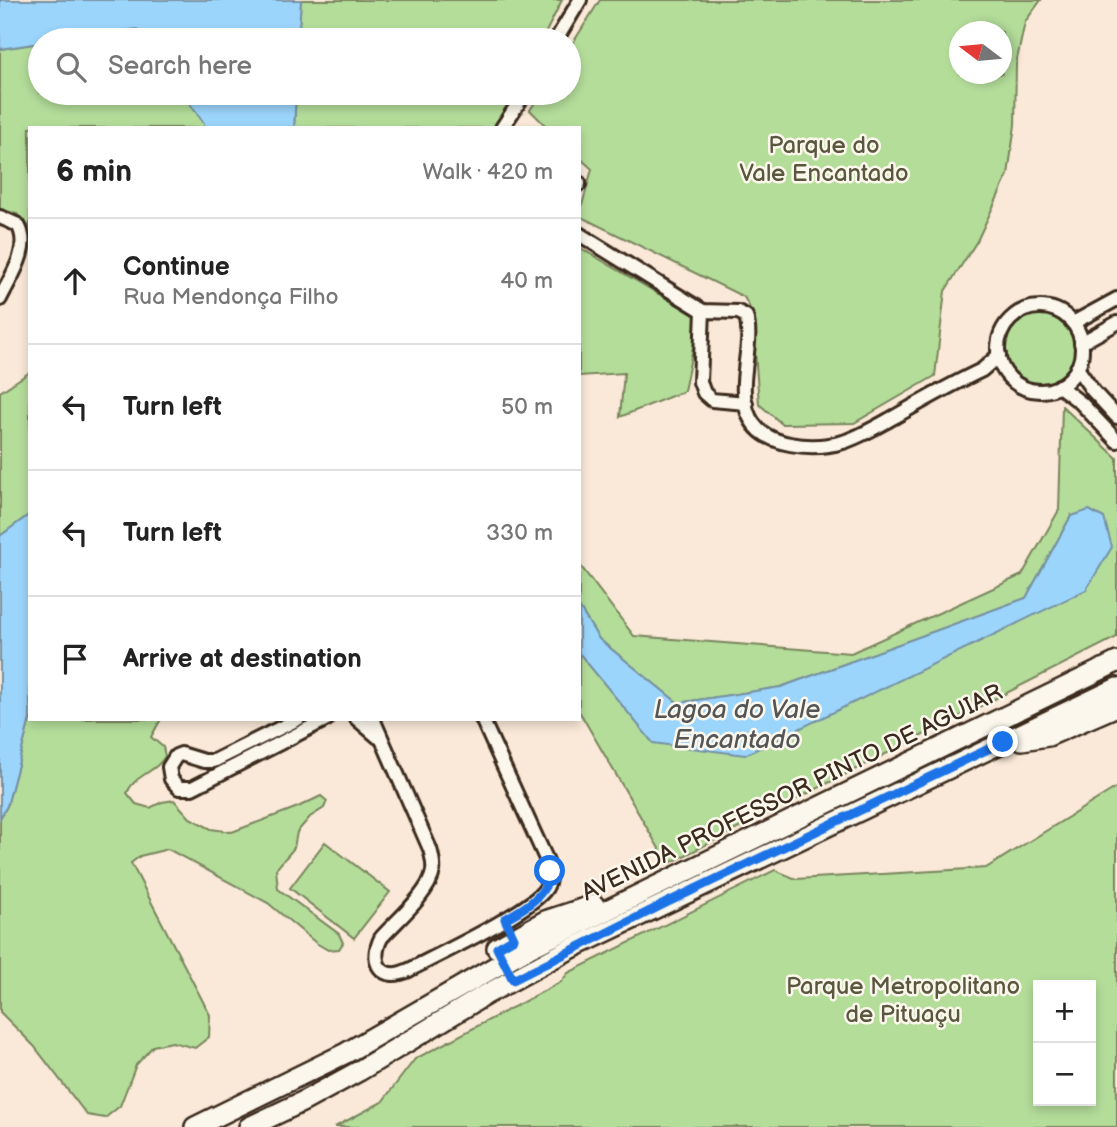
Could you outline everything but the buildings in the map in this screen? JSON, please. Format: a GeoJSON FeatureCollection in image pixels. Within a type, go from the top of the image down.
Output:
{"type":"FeatureCollection","features":[{"type":"Feature","properties":{"kind":"main road","name":"AVENIDA PROFESSOR PINTO DE AGUIAR"},"geometry":{"type":"LineString","coordinates":[[195,1127],[346,1053],[500,955],[658,884],[1117,663]]}},
{"type":"Feature","properties":{"kind":"main road","name":"AVENIDA PROFESSOR PINTO DE AGUIAR"},"geometry":{"type":"LineString","coordinates":[[249,1127],[359,1071],[513,980],[642,914],[1117,688]]}},
{"type":"Feature","properties":{"kind":"main road"},"geometry":{"type":"LineString","coordinates":[[1003,742],[1048,736],[1117,706]]}},
{"type":"Feature","properties":{"kind":"main road"},"geometry":{"type":"LineString","coordinates":[[500,955],[514,938],[545,921],[658,884]]}},
{"type":"Feature","properties":{"kind":"street"},"geometry":{"type":"LineString","coordinates":[[563,28],[580,0]]}},
{"type":"Feature","properties":{"kind":"street"},"geometry":{"type":"LineString","coordinates":[[503,126],[518,105]]}},
{"type":"Feature","properties":{"kind":"street"},"geometry":{"type":"LineString","coordinates":[[514,126],[515,110]]}},
{"type":"Feature","properties":{"kind":"street"},"geometry":{"type":"LineString","coordinates":[[0,217],[18,225],[24,241],[23,250],[0,299]]}},
{"type":"Feature","properties":{"kind":"street"},"geometry":{"type":"LineString","coordinates":[[581,236],[703,310],[738,312],[746,316],[748,327],[744,386],[750,418],[764,434],[788,444],[829,445],[857,437],[982,370],[999,355]]}},
{"type":"Feature","properties":{"kind":"street"},"geometry":{"type":"LineString","coordinates":[[1073,323],[1117,299]]}},
{"type":"Feature","properties":{"kind":"street"},"geometry":{"type":"LineString","coordinates":[[982,370],[1035,391],[1059,386],[1072,375],[1081,358],[1081,343],[1073,323],[1060,312],[1048,307],[1024,310],[1006,324],[1000,335],[999,355],[1004,371],[1012,381]]}},
{"type":"Feature","properties":{"kind":"street"},"geometry":{"type":"LineString","coordinates":[[703,310],[699,375],[701,388],[712,400],[746,403]]}},
{"type":"Feature","properties":{"kind":"street"},"geometry":{"type":"LineString","coordinates":[[1081,343],[1117,323]]}},
{"type":"Feature","properties":{"kind":"street"},"geometry":{"type":"LineString","coordinates":[[1077,368],[1093,391],[1117,417]]}},
{"type":"Feature","properties":{"kind":"street"},"geometry":{"type":"LineString","coordinates":[[1059,386],[1081,403],[1117,441]]}},
{"type":"Feature","properties":{"kind":"street"},"geometry":{"type":"LineString","coordinates":[[294,721],[214,761],[181,754],[169,767],[171,779],[179,788],[192,788],[323,721]]}},
{"type":"Feature","properties":{"kind":"street"},"geometry":{"type":"LineString","coordinates":[[359,721],[379,737]]}},
{"type":"Feature","properties":{"kind":"street"},"geometry":{"type":"LineString","coordinates":[[374,721],[433,861],[433,873],[426,889],[376,947],[377,965],[386,972],[402,974],[505,919],[540,895],[545,888],[550,871],[547,861],[483,721]]}},
{"type":"Feature","properties":{"kind":"street"},"geometry":{"type":"LineString","coordinates":[[505,919],[514,938]]}},
{"type":"Feature","properties":{"kind":"street"},"geometry":{"type":"LineString","coordinates":[[485,930],[513,980]]}},
{"type":"Feature","properties":{"kind":"green space"},"geometry":{"type":"Polygon","coordinates":[[[301,0],[562,0],[548,28],[299,28],[301,0]]]}},
{"type":"Feature","properties":{"kind":"green space","name":"Parque do Vale Encantado"},"geometry":{"type":"Polygon","coordinates":[[[600,0],[1041,0],[1025,22],[1016,64],[1015,125],[1008,175],[977,241],[945,291],[935,376],[854,423],[782,424],[759,404],[752,312],[744,297],[581,217],[592,169],[581,159],[581,126],[546,126],[530,110],[533,105],[581,105],[581,30],[600,0]]]}},
{"type":"Feature","properties":{"kind":"green space"},"geometry":{"type":"Polygon","coordinates":[[[28,45],[28,105],[191,105],[204,126],[28,126],[28,226],[17,214],[0,209],[0,49],[28,45]]]}},
{"type":"Feature","properties":{"kind":"green space"},"geometry":{"type":"Polygon","coordinates":[[[295,105],[510,105],[499,126],[294,126],[295,105]]]}},
{"type":"Feature","properties":{"kind":"green space"},"geometry":{"type":"Polygon","coordinates":[[[581,248],[699,318],[684,391],[620,417],[624,373],[581,376],[581,248]]]}},
{"type":"Feature","properties":{"kind":"green space"},"geometry":{"type":"Polygon","coordinates":[[[1040,314],[1065,324],[1075,349],[1065,374],[1040,384],[1015,374],[1005,349],[1015,324],[1040,314]]]}},
{"type":"Feature","properties":{"kind":"green space"},"geometry":{"type":"Polygon","coordinates":[[[28,373],[28,515],[0,536],[0,392],[28,373]]]}},
{"type":"Feature","properties":{"kind":"green space"},"geometry":{"type":"Polygon","coordinates":[[[1062,406],[1117,458],[1117,637],[668,864],[581,714],[581,655],[653,742],[1086,590],[1071,516],[1026,598],[781,687],[678,703],[599,639],[581,610],[581,567],[634,636],[851,653],[1022,575],[1059,510],[1062,406]]]}},
{"type":"Feature","properties":{"kind":"green space"},"geometry":{"type":"Polygon","coordinates":[[[29,721],[160,721],[151,737],[163,747],[165,756],[135,782],[127,793],[136,804],[150,808],[174,800],[190,818],[211,829],[232,832],[321,796],[327,801],[324,808],[310,817],[297,832],[294,848],[276,869],[278,889],[339,934],[343,943],[339,949],[328,950],[268,903],[168,849],[140,856],[131,863],[210,1015],[209,1037],[195,1048],[172,1042],[153,1046],[136,1065],[120,1106],[105,1118],[87,1115],[34,1046],[0,1012],[0,818],[7,806],[29,721]]]}},
{"type":"Feature","properties":{"kind":"green space","name":"Parque Metropolitano de Pituaçu"},"geometry":{"type":"Polygon","coordinates":[[[1117,787],[1117,1127],[335,1127],[382,1102],[415,1059],[561,982],[568,973],[775,870],[796,879],[986,868],[1117,787]]]}},
{"type":"Feature","properties":{"kind":"green space"},"geometry":{"type":"Polygon","coordinates":[[[325,842],[390,892],[354,938],[290,888],[325,842]]]}},
{"type":"Feature","properties":{"kind":"water"},"geometry":{"type":"Polygon","coordinates":[[[0,0],[301,0],[299,28],[28,28],[28,45],[0,49],[0,0]]]}},
{"type":"Feature","properties":{"kind":"water"},"geometry":{"type":"Polygon","coordinates":[[[191,105],[295,105],[294,126],[204,126],[191,105]]]}},
{"type":"Feature","properties":{"kind":"water","name":"Lagoa do Vale Encantado"},"geometry":{"type":"Polygon","coordinates":[[[1089,510],[1104,518],[1112,547],[1086,590],[745,755],[653,743],[581,655],[581,610],[599,639],[678,703],[781,687],[1026,598],[1071,516],[1089,510]]]}},
{"type":"Feature","properties":{"kind":"water"},"geometry":{"type":"Polygon","coordinates":[[[28,515],[29,721],[7,806],[0,818],[0,536],[28,515]]]}},
{"type":"Feature","properties":{"kind":"route"},"geometry":{"type":"LineString","coordinates":[[550,871],[549,880],[540,895],[505,919],[514,938],[497,948],[513,980],[572,948],[1003,742]]}}]}
